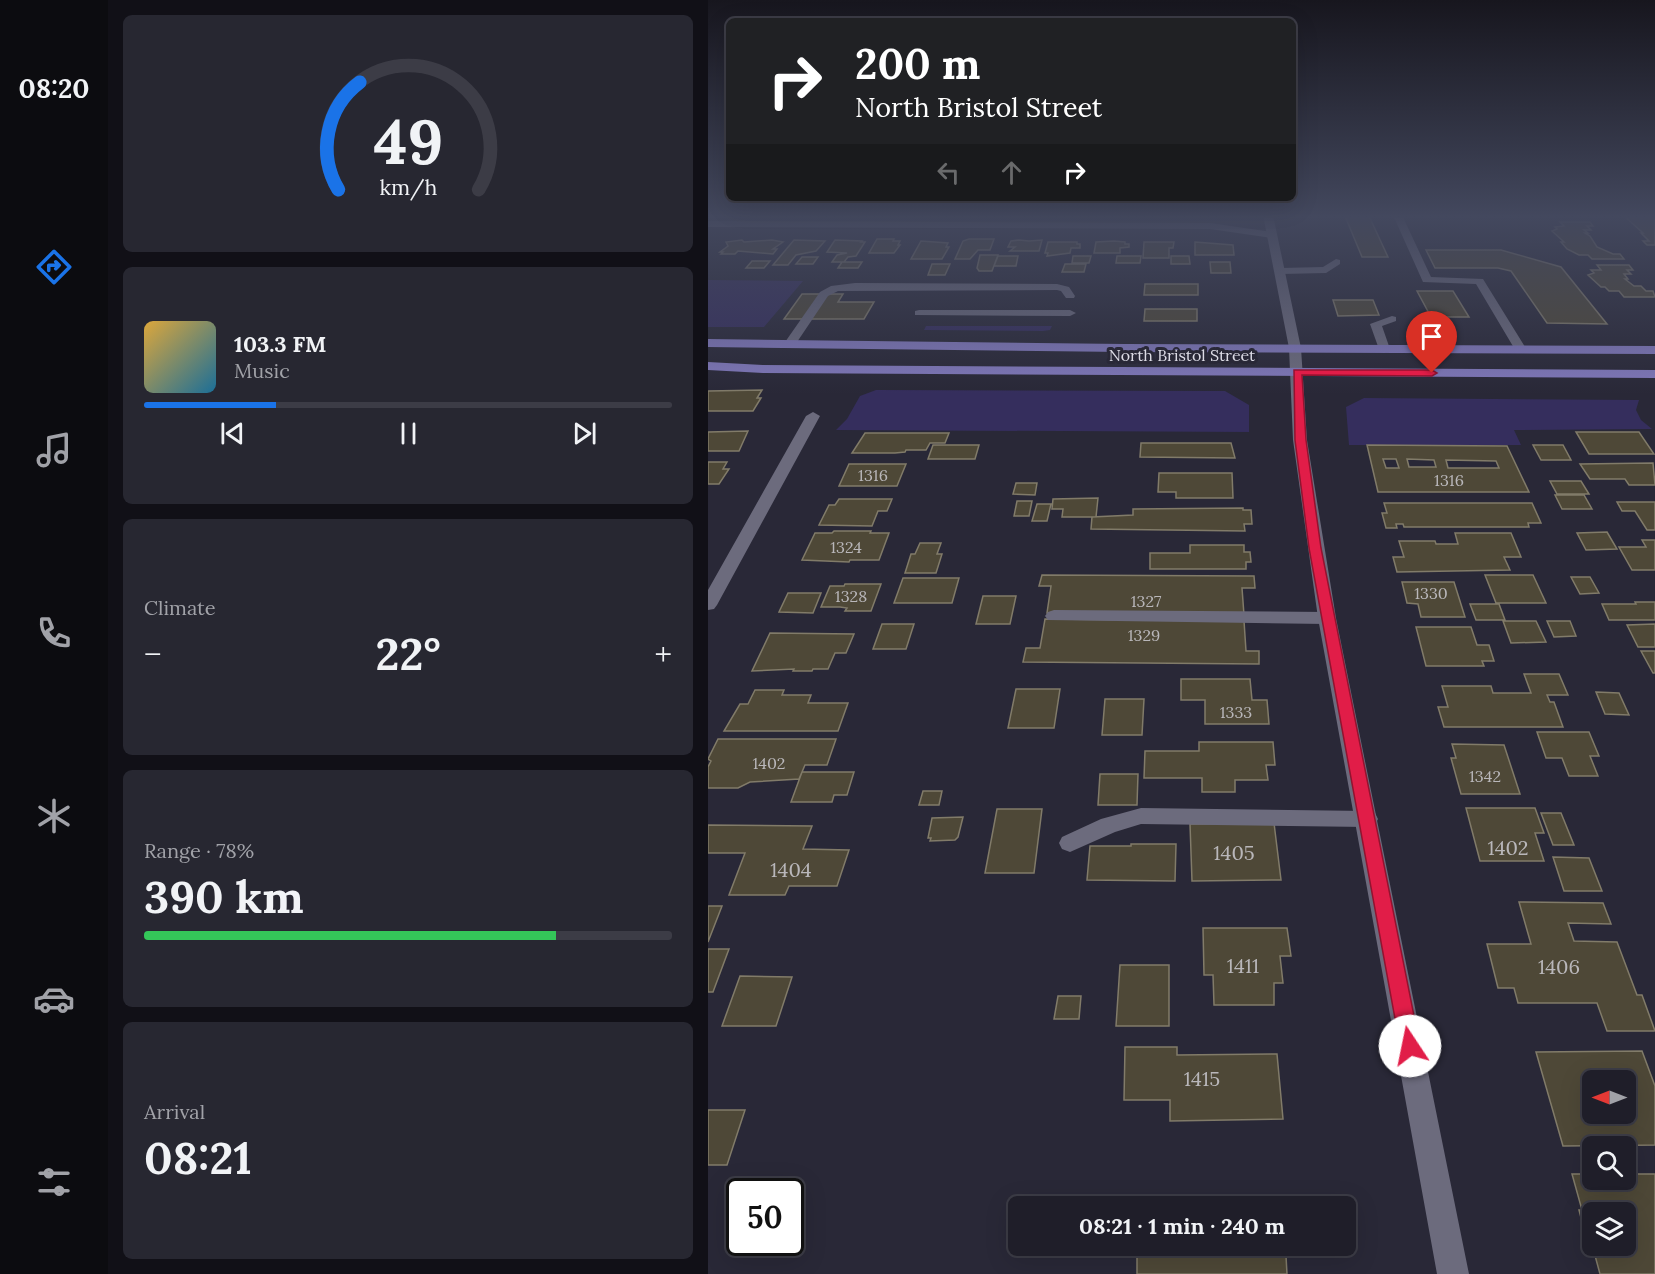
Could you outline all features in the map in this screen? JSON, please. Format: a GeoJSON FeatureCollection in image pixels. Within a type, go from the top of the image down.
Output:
{"type":"FeatureCollection","features":[{"type":"Feature","properties":{"kind":"main road"},"geometry":{"type":"LineString","coordinates":[[1282,274],[1295,348],[1300,440],[1327,618],[1368,819],[1453,1274]]}},
{"type":"Feature","properties":{"kind":"main road"},"geometry":{"type":"LineString","coordinates":[[1335,274],[1340,277]]}},
{"type":"Feature","properties":{"kind":"main road"},"geometry":{"type":"LineString","coordinates":[[1424,274],[1427,280],[1479,281],[1521,350]]}},
{"type":"Feature","properties":{"kind":"main road"},"geometry":{"type":"LineString","coordinates":[[789,345],[824,294],[835,288],[855,286],[1057,287],[1065,289],[1070,296]]}},
{"type":"Feature","properties":{"kind":"main road"},"geometry":{"type":"LineString","coordinates":[[919,313],[1070,313]]}},
{"type":"Feature","properties":{"kind":"main road"},"geometry":{"type":"LineString","coordinates":[[1384,349],[1376,324],[1392,319]]}},
{"type":"Feature","properties":{"kind":"main road","name":"North Bristol Street"},"geometry":{"type":"LineString","coordinates":[[708,343],[1655,350]]}},
{"type":"Feature","properties":{"kind":"main road","name":"North Bristol Street"},"geometry":{"type":"LineString","coordinates":[[708,366],[774,369],[1655,374]]}},
{"type":"Feature","properties":{"kind":"main road"},"geometry":{"type":"LineString","coordinates":[[708,604],[813,416]]}},
{"type":"Feature","properties":{"kind":"main road"},"geometry":{"type":"LineString","coordinates":[[1054,616],[1327,618]]}},
{"type":"Feature","properties":{"kind":"main road"},"geometry":{"type":"LineString","coordinates":[[1070,843],[1108,825],[1141,816],[1368,819]]}},
{"type":"Feature","properties":{"kind":"shaded area"},"geometry":{"type":"Polygon","coordinates":[[[708,280],[803,281],[764,327],[708,327],[708,280]]]}},
{"type":"Feature","properties":{"kind":"shaded area"},"geometry":{"type":"Polygon","coordinates":[[[926,326],[1052,326],[1050,330],[1043,331],[924,330],[926,326]]]}},
{"type":"Feature","properties":{"kind":"shaded area"},"geometry":{"type":"Polygon","coordinates":[[[876,390],[1225,391],[1249,405],[1249,432],[836,430],[847,419],[860,396],[876,390]]]}},
{"type":"Feature","properties":{"kind":"shaded area"},"geometry":{"type":"Polygon","coordinates":[[[1364,398],[1639,400],[1636,410],[1641,420],[1652,429],[1514,430],[1521,445],[1349,445],[1346,407],[1364,398]]]}},
{"type":"Feature","properties":{"kind":"building"},"geometry":{"type":"Polygon","coordinates":[[[1513,274],[1567,274],[1607,324],[1547,323],[1513,274]]]}},
{"type":"Feature","properties":{"kind":"building"},"geometry":{"type":"Polygon","coordinates":[[[1624,274],[1628,279],[1625,279],[1634,286],[1653,291],[1655,297],[1624,297],[1619,291],[1609,291],[1601,287],[1588,275],[1624,274]]]}},
{"type":"Feature","properties":{"kind":"building"},"geometry":{"type":"Polygon","coordinates":[[[1145,284],[1198,284],[1198,295],[1144,295],[1145,284]]]}},
{"type":"Feature","properties":{"kind":"building"},"geometry":{"type":"Polygon","coordinates":[[[1417,291],[1453,291],[1469,317],[1431,317],[1417,291]]]}},
{"type":"Feature","properties":{"kind":"building"},"geometry":{"type":"Polygon","coordinates":[[[802,294],[843,294],[838,302],[874,302],[864,319],[784,319],[802,294]]]}},
{"type":"Feature","properties":{"kind":"building"},"geometry":{"type":"Polygon","coordinates":[[[1333,300],[1373,300],[1379,315],[1338,316],[1333,300]]]}},
{"type":"Feature","properties":{"kind":"building"},"geometry":{"type":"Polygon","coordinates":[[[1145,309],[1197,309],[1197,321],[1144,321],[1145,309]]]}},
{"type":"Feature","properties":{"kind":"building"},"geometry":{"type":"Polygon","coordinates":[[[762,390],[757,398],[761,398],[753,411],[708,411],[708,391],[762,390]]]}},
{"type":"Feature","properties":{"kind":"building"},"geometry":{"type":"Polygon","coordinates":[[[748,431],[739,451],[708,451],[708,432],[748,431]]]}},
{"type":"Feature","properties":{"kind":"building"},"geometry":{"type":"Polygon","coordinates":[[[1576,432],[1639,432],[1654,454],[1589,454],[1576,432]]]}},
{"type":"Feature","properties":{"kind":"building"},"geometry":{"type":"Polygon","coordinates":[[[865,433],[949,433],[945,443],[930,443],[926,450],[852,453],[865,433]]]}},
{"type":"Feature","properties":{"kind":"building"},"geometry":{"type":"Polygon","coordinates":[[[1141,443],[1231,443],[1235,458],[1140,457],[1141,443]]]}},
{"type":"Feature","properties":{"kind":"building"},"geometry":{"type":"Polygon","coordinates":[[[933,445],[979,445],[975,459],[928,459],[933,445]]]}},
{"type":"Feature","properties":{"kind":"building"},"geometry":{"type":"Polygon","coordinates":[[[1367,445],[1507,446],[1529,492],[1378,492],[1367,445]],[[1383,459],[1386,468],[1399,468],[1396,459],[1383,459]],[[1407,459],[1409,467],[1436,467],[1434,460],[1407,459]],[[1446,460],[1448,468],[1499,468],[1496,461],[1446,460]]]}},
{"type":"Feature","properties":{"kind":"building"},"geometry":{"type":"Polygon","coordinates":[[[1533,445],[1563,445],[1571,460],[1541,460],[1533,445]]]}},
{"type":"Feature","properties":{"kind":"building"},"geometry":{"type":"Polygon","coordinates":[[[708,462],[727,462],[723,469],[729,469],[719,484],[708,484],[708,462]]]}},
{"type":"Feature","properties":{"kind":"building"},"geometry":{"type":"Polygon","coordinates":[[[1653,463],[1655,485],[1629,485],[1625,479],[1590,479],[1580,464],[1653,463]]]}},
{"type":"Feature","properties":{"kind":"building"},"geometry":{"type":"Polygon","coordinates":[[[849,464],[906,464],[897,486],[839,486],[849,464]]]}},
{"type":"Feature","properties":{"kind":"building"},"geometry":{"type":"Polygon","coordinates":[[[1159,473],[1232,473],[1233,498],[1176,498],[1176,492],[1158,492],[1159,473]]]}},
{"type":"Feature","properties":{"kind":"building"},"geometry":{"type":"Polygon","coordinates":[[[1550,481],[1581,481],[1589,494],[1557,494],[1550,481]]]}},
{"type":"Feature","properties":{"kind":"building"},"geometry":{"type":"Polygon","coordinates":[[[1016,483],[1037,483],[1035,495],[1013,494],[1016,483]]]}},
{"type":"Feature","properties":{"kind":"building"},"geometry":{"type":"Polygon","coordinates":[[[1555,495],[1584,495],[1592,509],[1562,509],[1555,495]]]}},
{"type":"Feature","properties":{"kind":"building"},"geometry":{"type":"Polygon","coordinates":[[[1098,498],[1096,517],[1062,517],[1063,509],[1052,509],[1053,499],[1098,498]]]}},
{"type":"Feature","properties":{"kind":"building"},"geometry":{"type":"Polygon","coordinates":[[[839,499],[892,499],[887,511],[878,511],[872,526],[819,525],[829,505],[835,505],[839,499]]]}},
{"type":"Feature","properties":{"kind":"building"},"geometry":{"type":"Polygon","coordinates":[[[1017,501],[1032,501],[1029,516],[1014,516],[1017,501]]]}},
{"type":"Feature","properties":{"kind":"building"},"geometry":{"type":"Polygon","coordinates":[[[1617,502],[1655,502],[1655,530],[1647,530],[1635,511],[1622,511],[1617,502]]]}},
{"type":"Feature","properties":{"kind":"building"},"geometry":{"type":"Polygon","coordinates":[[[1384,503],[1532,503],[1541,523],[1528,523],[1529,527],[1404,527],[1403,524],[1396,524],[1397,528],[1386,528],[1382,513],[1387,513],[1384,503]]]}},
{"type":"Feature","properties":{"kind":"building"},"geometry":{"type":"Polygon","coordinates":[[[1037,504],[1051,504],[1047,521],[1032,521],[1037,504]]]}},
{"type":"Feature","properties":{"kind":"building"},"geometry":{"type":"Polygon","coordinates":[[[1243,508],[1243,510],[1251,510],[1252,524],[1244,524],[1245,531],[1091,529],[1092,517],[1133,515],[1133,509],[1243,508]]]}},
{"type":"Feature","properties":{"kind":"building"},"geometry":{"type":"Polygon","coordinates":[[[834,531],[889,533],[879,560],[850,560],[849,562],[802,560],[815,533],[834,531]]]}},
{"type":"Feature","properties":{"kind":"building"},"geometry":{"type":"Polygon","coordinates":[[[1607,532],[1617,549],[1586,550],[1577,533],[1607,532]]]}},
{"type":"Feature","properties":{"kind":"building"},"geometry":{"type":"Polygon","coordinates":[[[1455,533],[1511,533],[1521,557],[1504,557],[1510,570],[1397,572],[1393,557],[1404,557],[1399,541],[1435,541],[1436,544],[1458,544],[1455,533]]]}},
{"type":"Feature","properties":{"kind":"building"},"geometry":{"type":"Polygon","coordinates":[[[1642,540],[1655,540],[1655,570],[1632,570],[1619,547],[1646,547],[1642,540]]]}},
{"type":"Feature","properties":{"kind":"building"},"geometry":{"type":"Polygon","coordinates":[[[920,543],[941,543],[937,554],[942,554],[936,573],[905,573],[911,554],[915,554],[920,543]]]}},
{"type":"Feature","properties":{"kind":"building"},"geometry":{"type":"Polygon","coordinates":[[[1190,545],[1244,545],[1244,552],[1250,552],[1251,562],[1246,562],[1246,569],[1150,569],[1150,553],[1190,553],[1190,545]]]}},
{"type":"Feature","properties":{"kind":"building"},"geometry":{"type":"Polygon","coordinates":[[[1042,575],[1254,576],[1255,588],[1242,588],[1244,615],[1047,613],[1051,586],[1039,586],[1042,575]]]}},
{"type":"Feature","properties":{"kind":"building"},"geometry":{"type":"Polygon","coordinates":[[[1485,575],[1533,575],[1546,603],[1496,603],[1485,575]]]}},
{"type":"Feature","properties":{"kind":"building"},"geometry":{"type":"Polygon","coordinates":[[[1571,577],[1590,577],[1599,593],[1580,594],[1571,577]]]}},
{"type":"Feature","properties":{"kind":"building"},"geometry":{"type":"Polygon","coordinates":[[[903,578],[959,578],[952,603],[894,603],[903,578]]]}},
{"type":"Feature","properties":{"kind":"building"},"geometry":{"type":"Polygon","coordinates":[[[1402,582],[1454,582],[1465,617],[1421,617],[1418,604],[1407,603],[1402,582]]]}},
{"type":"Feature","properties":{"kind":"building"},"geometry":{"type":"Polygon","coordinates":[[[845,584],[881,584],[871,611],[845,611],[847,608],[821,607],[830,586],[844,586],[845,584]]]}},
{"type":"Feature","properties":{"kind":"building"},"geometry":{"type":"Polygon","coordinates":[[[788,593],[821,593],[813,613],[779,612],[788,593]]]}},
{"type":"Feature","properties":{"kind":"building"},"geometry":{"type":"Polygon","coordinates":[[[983,596],[1016,596],[1010,624],[976,624],[983,596]]]}},
{"type":"Feature","properties":{"kind":"building"},"geometry":{"type":"Polygon","coordinates":[[[1635,602],[1655,602],[1655,620],[1609,620],[1602,604],[1636,604],[1635,602]]]}},
{"type":"Feature","properties":{"kind":"building"},"geometry":{"type":"Polygon","coordinates":[[[1470,604],[1499,604],[1505,620],[1476,620],[1470,604]]]}},
{"type":"Feature","properties":{"kind":"building"},"geometry":{"type":"Polygon","coordinates":[[[1045,619],[1244,621],[1246,651],[1259,651],[1259,664],[1023,662],[1026,648],[1040,648],[1045,619]]]}},
{"type":"Feature","properties":{"kind":"building"},"geometry":{"type":"Polygon","coordinates":[[[1503,621],[1536,621],[1546,642],[1511,643],[1503,621]]]}},
{"type":"Feature","properties":{"kind":"building"},"geometry":{"type":"Polygon","coordinates":[[[1547,621],[1570,621],[1576,636],[1554,637],[1547,621]]]}},
{"type":"Feature","properties":{"kind":"building"},"geometry":{"type":"Polygon","coordinates":[[[882,624],[914,624],[906,649],[873,649],[882,624]]]}},
{"type":"Feature","properties":{"kind":"building"},"geometry":{"type":"Polygon","coordinates":[[[1655,624],[1655,647],[1638,647],[1627,625],[1655,624]]]}},
{"type":"Feature","properties":{"kind":"building"},"geometry":{"type":"Polygon","coordinates":[[[1416,627],[1471,627],[1477,645],[1489,645],[1494,661],[1482,661],[1484,666],[1426,666],[1416,627]]]}},
{"type":"Feature","properties":{"kind":"building"},"geometry":{"type":"Polygon","coordinates":[[[770,633],[854,634],[846,653],[835,653],[828,669],[752,671],[770,633]]]}},
{"type":"Feature","properties":{"kind":"building"},"geometry":{"type":"Polygon","coordinates":[[[1641,651],[1655,651],[1655,673],[1653,673],[1641,651]]]}},
{"type":"Feature","properties":{"kind":"building"},"geometry":{"type":"Polygon","coordinates":[[[1524,674],[1559,674],[1568,695],[1547,695],[1550,702],[1554,702],[1563,727],[1444,727],[1438,707],[1448,707],[1442,686],[1491,686],[1493,693],[1531,693],[1524,674]]]}},
{"type":"Feature","properties":{"kind":"building"},"geometry":{"type":"Polygon","coordinates":[[[1181,679],[1250,679],[1252,700],[1267,700],[1269,724],[1205,724],[1205,700],[1181,700],[1181,679]]]}},
{"type":"Feature","properties":{"kind":"building"},"geometry":{"type":"Polygon","coordinates":[[[1016,689],[1060,689],[1054,728],[1008,728],[1016,689]]]}},
{"type":"Feature","properties":{"kind":"building"},"geometry":{"type":"Polygon","coordinates":[[[755,690],[784,690],[782,695],[811,695],[808,703],[848,703],[838,731],[724,731],[740,704],[748,704],[755,690]]]}},
{"type":"Feature","properties":{"kind":"building"},"geometry":{"type":"Polygon","coordinates":[[[1596,692],[1619,693],[1629,715],[1605,714],[1596,692]]]}},
{"type":"Feature","properties":{"kind":"building"},"geometry":{"type":"Polygon","coordinates":[[[1105,699],[1144,699],[1142,735],[1102,735],[1105,699]]]}},
{"type":"Feature","properties":{"kind":"building"},"geometry":{"type":"Polygon","coordinates":[[[1537,732],[1589,732],[1599,756],[1590,756],[1598,776],[1569,776],[1562,758],[1546,758],[1537,732]]]}},
{"type":"Feature","properties":{"kind":"building"},"geometry":{"type":"Polygon","coordinates":[[[718,739],[836,739],[827,765],[805,765],[799,779],[750,782],[738,788],[708,788],[708,767],[711,761],[708,759],[718,739]]]}},
{"type":"Feature","properties":{"kind":"building"},"geometry":{"type":"Polygon","coordinates":[[[1199,742],[1273,742],[1275,765],[1266,765],[1268,780],[1235,780],[1235,792],[1202,792],[1202,778],[1144,778],[1145,751],[1199,751],[1199,742]]]}},
{"type":"Feature","properties":{"kind":"building"},"geometry":{"type":"Polygon","coordinates":[[[1452,744],[1504,745],[1520,794],[1461,794],[1451,758],[1456,758],[1452,744]]]}},
{"type":"Feature","properties":{"kind":"building"},"geometry":{"type":"Polygon","coordinates":[[[802,772],[854,772],[847,795],[834,795],[832,802],[791,802],[802,772]]]}},
{"type":"Feature","properties":{"kind":"building"},"geometry":{"type":"Polygon","coordinates":[[[1100,774],[1138,774],[1137,805],[1098,805],[1100,774]]]}},
{"type":"Feature","properties":{"kind":"building"},"geometry":{"type":"Polygon","coordinates":[[[923,791],[942,791],[939,805],[919,805],[923,791]]]}},
{"type":"Feature","properties":{"kind":"building"},"geometry":{"type":"Polygon","coordinates":[[[1466,808],[1535,808],[1544,833],[1535,833],[1544,861],[1480,861],[1466,808]]]}},
{"type":"Feature","properties":{"kind":"building"},"geometry":{"type":"Polygon","coordinates":[[[997,809],[1042,809],[1034,873],[985,873],[997,809]]]}},
{"type":"Feature","properties":{"kind":"building"},"geometry":{"type":"Polygon","coordinates":[[[1541,813],[1561,813],[1574,845],[1553,845],[1541,813]]]}},
{"type":"Feature","properties":{"kind":"building"},"geometry":{"type":"Polygon","coordinates":[[[963,817],[958,837],[955,840],[930,841],[931,838],[928,838],[932,818],[963,817]]]}},
{"type":"Feature","properties":{"kind":"building"},"geometry":{"type":"Polygon","coordinates":[[[1274,823],[1281,880],[1192,881],[1190,824],[1274,823]]]}},
{"type":"Feature","properties":{"kind":"building"},"geometry":{"type":"Polygon","coordinates":[[[708,825],[812,826],[803,849],[849,850],[837,886],[789,886],[785,895],[729,895],[745,853],[708,853],[708,825]]]}},
{"type":"Feature","properties":{"kind":"building"},"geometry":{"type":"Polygon","coordinates":[[[1131,844],[1176,844],[1175,881],[1087,880],[1090,846],[1131,846],[1131,844]]]}},
{"type":"Feature","properties":{"kind":"building"},"geometry":{"type":"Polygon","coordinates":[[[1553,857],[1589,858],[1602,891],[1564,891],[1553,857]]]}},
{"type":"Feature","properties":{"kind":"building"},"geometry":{"type":"Polygon","coordinates":[[[1519,902],[1603,903],[1611,924],[1568,923],[1574,941],[1617,942],[1637,995],[1642,995],[1655,1031],[1607,1031],[1597,1003],[1518,1003],[1514,988],[1498,988],[1487,944],[1531,944],[1519,902]]]}},
{"type":"Feature","properties":{"kind":"building"},"geometry":{"type":"Polygon","coordinates":[[[708,906],[722,906],[708,942],[708,906]]]}},
{"type":"Feature","properties":{"kind":"building"},"geometry":{"type":"Polygon","coordinates":[[[1203,928],[1287,928],[1291,956],[1280,956],[1283,983],[1274,983],[1274,1005],[1214,1005],[1213,975],[1204,975],[1203,928]]]}},
{"type":"Feature","properties":{"kind":"building"},"geometry":{"type":"Polygon","coordinates":[[[708,949],[729,949],[713,992],[708,992],[708,949]]]}},
{"type":"Feature","properties":{"kind":"building"},"geometry":{"type":"Polygon","coordinates":[[[1120,965],[1169,965],[1169,1026],[1116,1026],[1120,965]]]}},
{"type":"Feature","properties":{"kind":"building"},"geometry":{"type":"Polygon","coordinates":[[[740,976],[792,977],[776,1026],[722,1026],[740,976]]]}},
{"type":"Feature","properties":{"kind":"building"},"geometry":{"type":"Polygon","coordinates":[[[1058,996],[1081,996],[1079,1019],[1054,1019],[1058,996]]]}},
{"type":"Feature","properties":{"kind":"building"},"geometry":{"type":"Polygon","coordinates":[[[1125,1047],[1177,1047],[1177,1055],[1277,1054],[1283,1119],[1170,1121],[1170,1100],[1124,1100],[1125,1047]]]}},
{"type":"Feature","properties":{"kind":"building"},"geometry":{"type":"Polygon","coordinates":[[[1642,1051],[1655,1086],[1655,1145],[1636,1145],[1636,1136],[1582,1136],[1582,1146],[1563,1146],[1536,1052],[1642,1051]]]}},
{"type":"Feature","properties":{"kind":"building"},"geometry":{"type":"Polygon","coordinates":[[[708,1110],[745,1110],[727,1165],[708,1165],[708,1110]]]}},
{"type":"Feature","properties":{"kind":"building"},"geometry":{"type":"Polygon","coordinates":[[[1572,1174],[1582,1174],[1582,1190],[1636,1190],[1636,1174],[1655,1174],[1655,1274],[1600,1274],[1595,1256],[1636,1256],[1636,1202],[1582,1202],[1582,1210],[1572,1174]]]}},
{"type":"Feature","properties":{"kind":"building"},"geometry":{"type":"Polygon","coordinates":[[[1137,1256],[1286,1256],[1287,1274],[1137,1274],[1137,1256]]]}},
{"type":"Feature","properties":{"kind":"route"},"geometry":{"type":"LineString","coordinates":[[1410,1046],[1315,548],[1300,440],[1297,372],[1432,373]]}}]}
